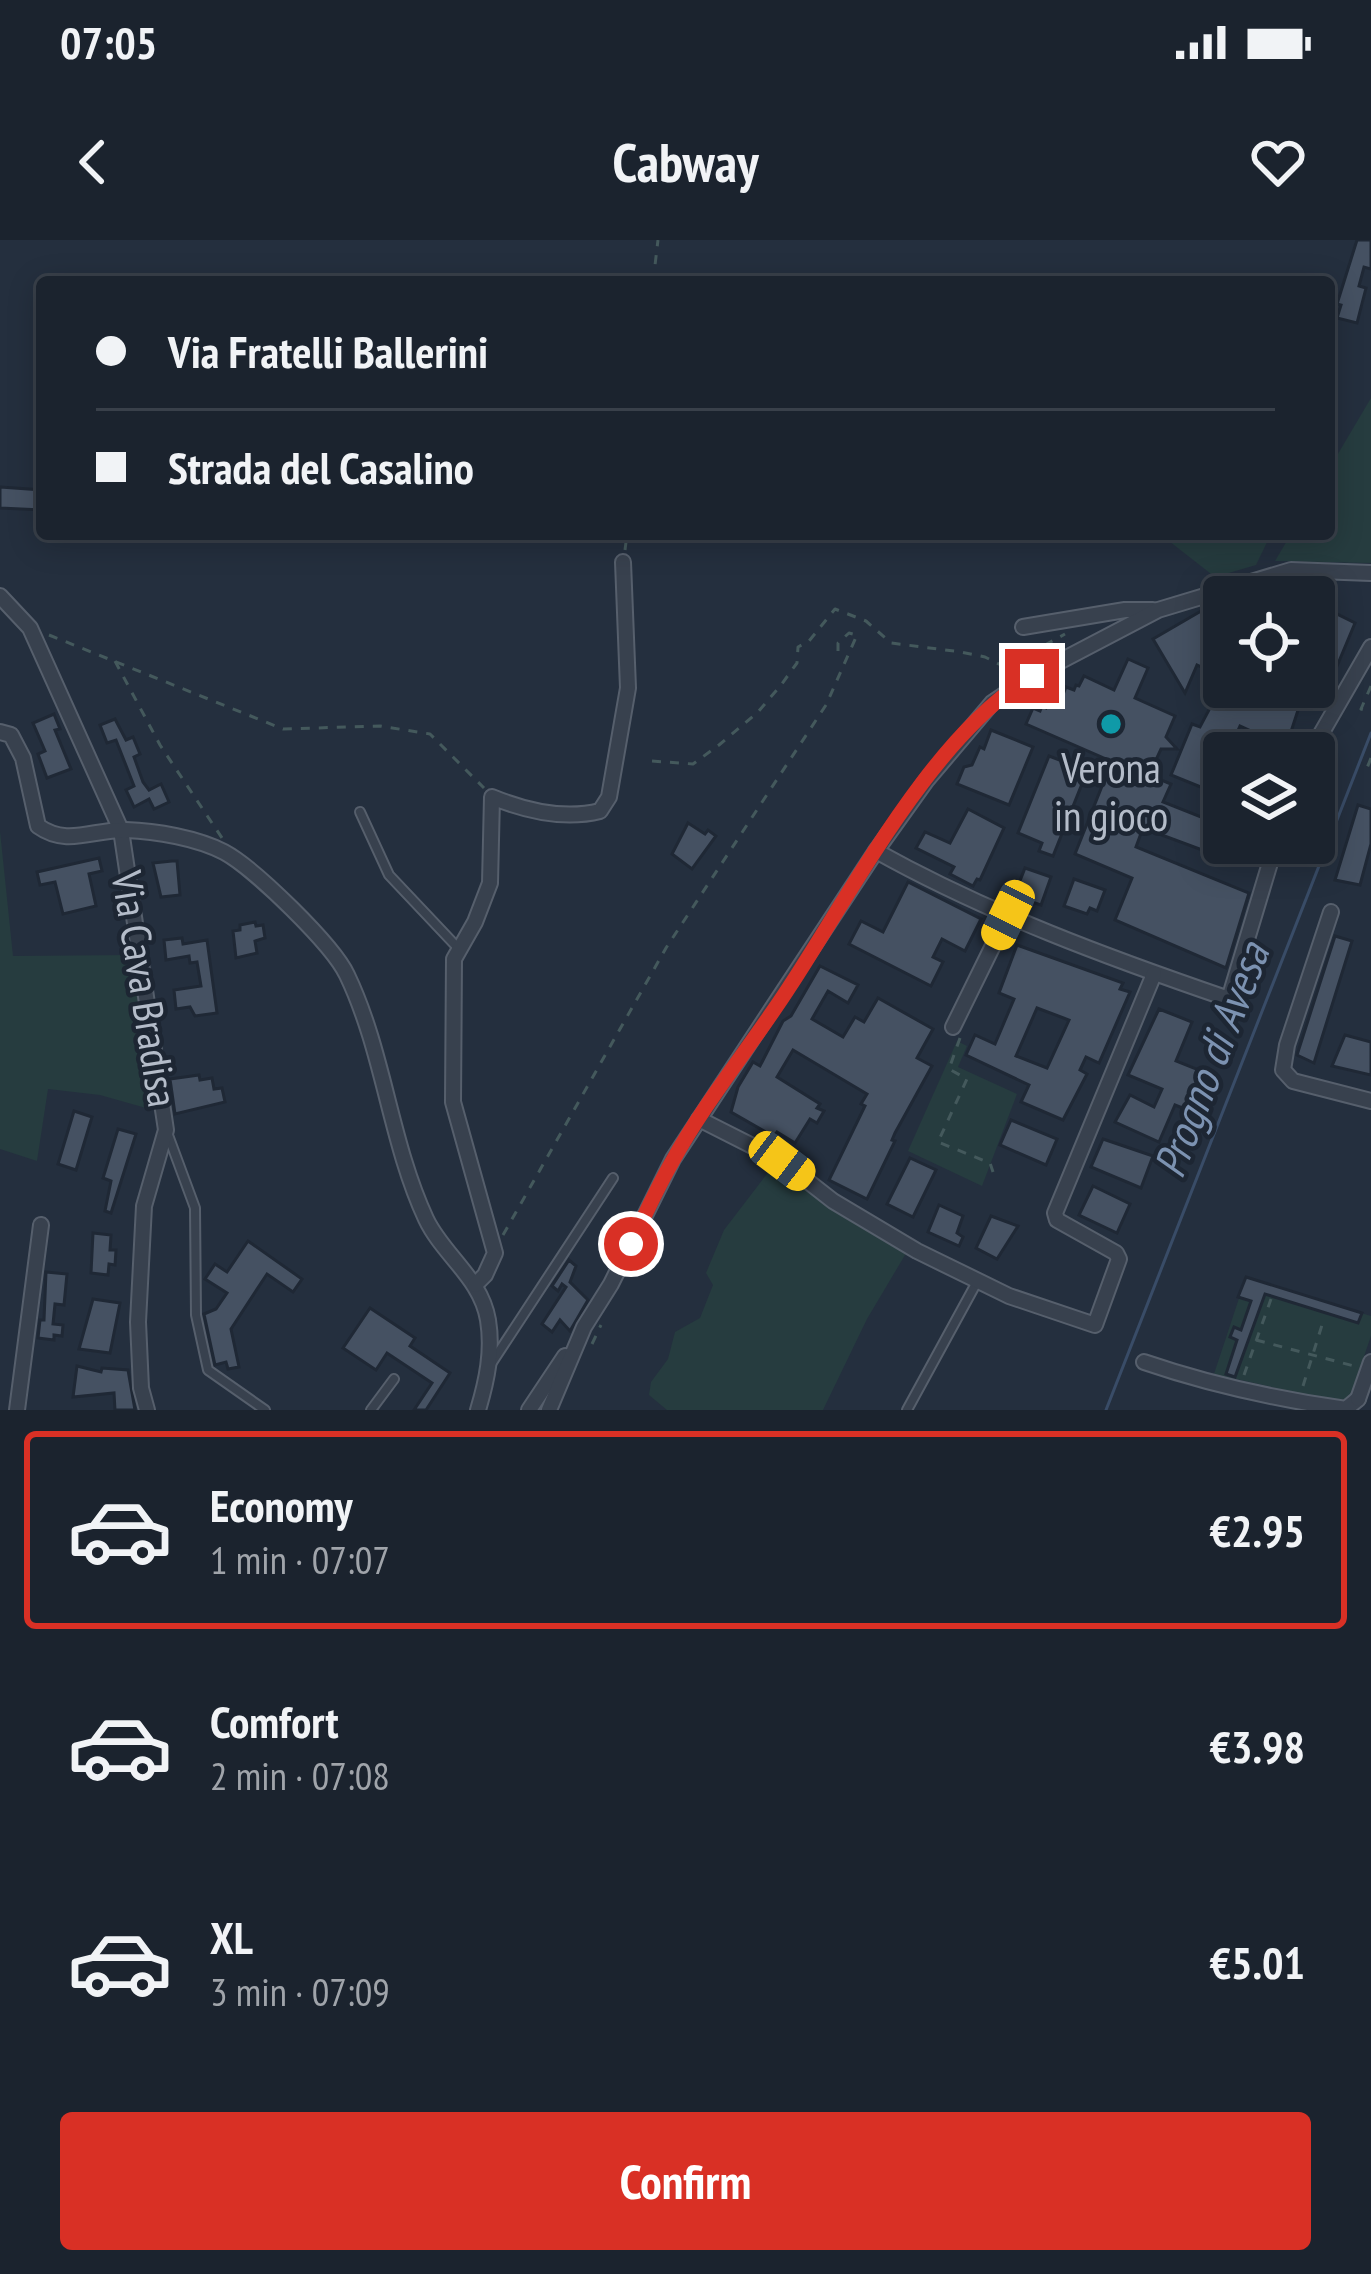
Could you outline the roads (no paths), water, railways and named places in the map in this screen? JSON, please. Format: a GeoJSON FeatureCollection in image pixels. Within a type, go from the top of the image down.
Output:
{"type":"FeatureCollection","features":[{"type":"Feature","properties":{"kind":"street"},"geometry":{"type":"LineString","coordinates":[[475,1285],[495,1253],[452,1102],[454,959],[490,883],[492,797],[521,809],[581,816],[599,811],[609,797],[628,688],[623,562]]}},
{"type":"Feature","properties":{"kind":"street"},"geometry":{"type":"LineString","coordinates":[[529,1410],[610,1284],[699,1119],[790,987],[875,851],[992,703],[1050,665],[1158,610],[1291,569],[1371,574]]}},
{"type":"Feature","properties":{"kind":"street","name":"Via Cava Bradisa"},"geometry":{"type":"LineString","coordinates":[[0,596],[30,628],[121,830],[166,1130],[144,1206],[138,1322],[146,1410]]}},
{"type":"Feature","properties":{"kind":"street"},"geometry":{"type":"LineString","coordinates":[[1023,627],[1126,610],[1158,610]]}},
{"type":"Feature","properties":{"kind":"street"},"geometry":{"type":"LineString","coordinates":[[1322,732],[1371,647]]}},
{"type":"Feature","properties":{"kind":"street"},"geometry":{"type":"LineString","coordinates":[[0,732],[11,735],[23,758],[38,826],[63,839],[121,830],[165,835],[223,851],[295,914],[346,971],[428,1222],[475,1285],[489,1322],[490,1365],[478,1410]]}},
{"type":"Feature","properties":{"kind":"street"},"geometry":{"type":"LineString","coordinates":[[875,851],[1008,915],[1229,999],[1270,864]]}},
{"type":"Feature","properties":{"kind":"street"},"geometry":{"type":"LineString","coordinates":[[1331,912],[1283,1070],[1293,1081],[1371,1102]]}},
{"type":"Feature","properties":{"kind":"street"},"geometry":{"type":"LineString","coordinates":[[953,1027],[1008,915]]}},
{"type":"Feature","properties":{"kind":"street"},"geometry":{"type":"LineString","coordinates":[[699,1119],[782,1161],[822,1192],[917,1251],[1009,1296],[1095,1325],[1120,1259],[1116,1252],[1057,1220],[1055,1213],[1154,974]]}},
{"type":"Feature","properties":{"kind":"street"},"geometry":{"type":"LineString","coordinates":[[17,1410],[41,1225]]}},
{"type":"Feature","properties":{"kind":"street"},"geometry":{"type":"LineString","coordinates":[[549,1410],[584,1327]]}},
{"type":"Feature","properties":{"kind":"street"},"geometry":{"type":"LineString","coordinates":[[1144,1362],[1204,1383],[1355,1405],[1366,1365]]}},
{"type":"Feature","properties":{"kind":"lane"},"geometry":{"type":"LineString","coordinates":[[360,812],[389,875],[459,950]]}},
{"type":"Feature","properties":{"kind":"lane"},"geometry":{"type":"LineString","coordinates":[[166,1130],[195,1208],[196,1315],[208,1370],[265,1410]]}},
{"type":"Feature","properties":{"kind":"lane"},"geometry":{"type":"LineString","coordinates":[[490,1365],[613,1178]]}},
{"type":"Feature","properties":{"kind":"lane"},"geometry":{"type":"LineString","coordinates":[[907,1410],[978,1280]]}},
{"type":"Feature","properties":{"kind":"lane"},"geometry":{"type":"LineString","coordinates":[[370,1410],[394,1378]]}},
{"type":"Feature","properties":{"kind":"waterway","name":"Progno di Avesa"},"geometry":{"type":"LineString","coordinates":[[1106,1410],[1371,733]]}},
{"type":"Feature","properties":{"kind":"place","name":"Verona in gioco"},"geometry":{"type":"Point","coordinates":[1111,724]}}]}
